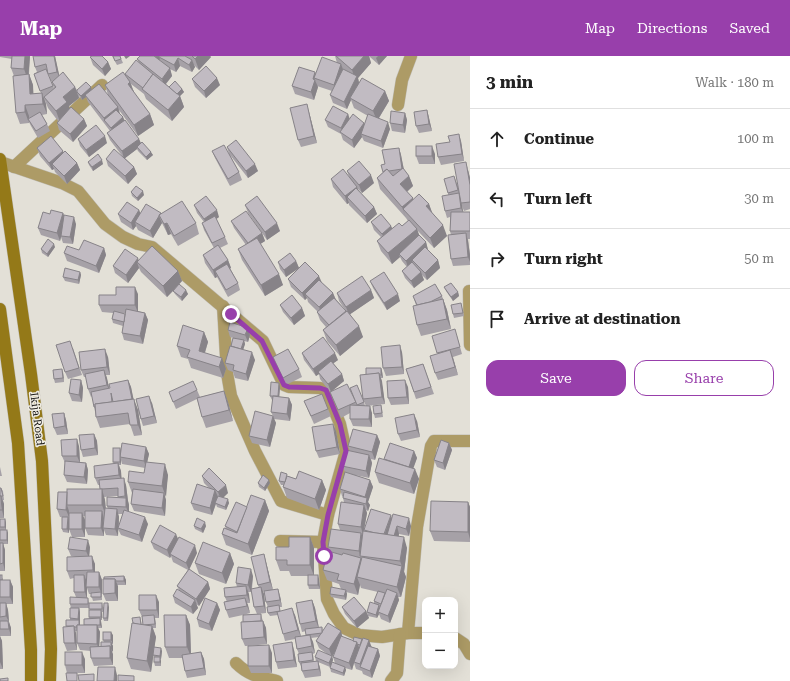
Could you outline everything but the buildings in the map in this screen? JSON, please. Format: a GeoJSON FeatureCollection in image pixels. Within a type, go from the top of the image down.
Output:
{"type":"FeatureCollection","features":[{"type":"Feature","properties":{"kind":"street"},"geometry":{"type":"LineString","coordinates":[[398,106],[402,80],[411,56]]}},
{"type":"Feature","properties":{"kind":"street"},"geometry":{"type":"LineString","coordinates":[[14,167],[102,85]]}},
{"type":"Feature","properties":{"kind":"street"},"geometry":{"type":"LineString","coordinates":[[0,161],[62,183],[78,191],[105,224],[133,241],[152,247],[223,306],[262,341],[284,385],[289,387],[320,388],[326,390],[340,424],[346,451],[328,515],[323,542],[327,599],[334,614],[344,628],[359,635],[382,637],[422,633]]}},
{"type":"Feature","properties":{"kind":"street","name":"Ikija Road"},"geometry":{"type":"LineString","coordinates":[[0,161],[42,461],[51,649],[50,681]]}},
{"type":"Feature","properties":{"kind":"street"},"geometry":{"type":"LineString","coordinates":[[469,291],[470,346]]}},
{"type":"Feature","properties":{"kind":"street"},"geometry":{"type":"LineString","coordinates":[[223,306],[227,373],[232,396],[255,451],[281,501],[328,515]]}},
{"type":"Feature","properties":{"kind":"street","name":"Ikija Road"},"geometry":{"type":"LineString","coordinates":[[0,309],[18,443],[31,650],[31,681]]}},
{"type":"Feature","properties":{"kind":"street"},"geometry":{"type":"LineString","coordinates":[[392,681],[397,673],[404,634],[417,527],[431,446],[434,441],[470,441]]}},
{"type":"Feature","properties":{"kind":"street"},"geometry":{"type":"LineString","coordinates":[[280,541],[323,542]]}},
{"type":"Feature","properties":{"kind":"street"},"geometry":{"type":"LineString","coordinates":[[458,640],[464,644],[470,654]]}},
{"type":"Feature","properties":{"kind":"street"},"geometry":{"type":"LineString","coordinates":[[236,663],[244,671],[250,674],[277,681]]}},
{"type":"Feature","properties":{"kind":"route"},"geometry":{"type":"LineString","coordinates":[[231,314],[262,341],[284,385],[289,387],[306,386],[326,390],[340,424],[346,451],[328,515],[323,542],[324,556]]}}]}
